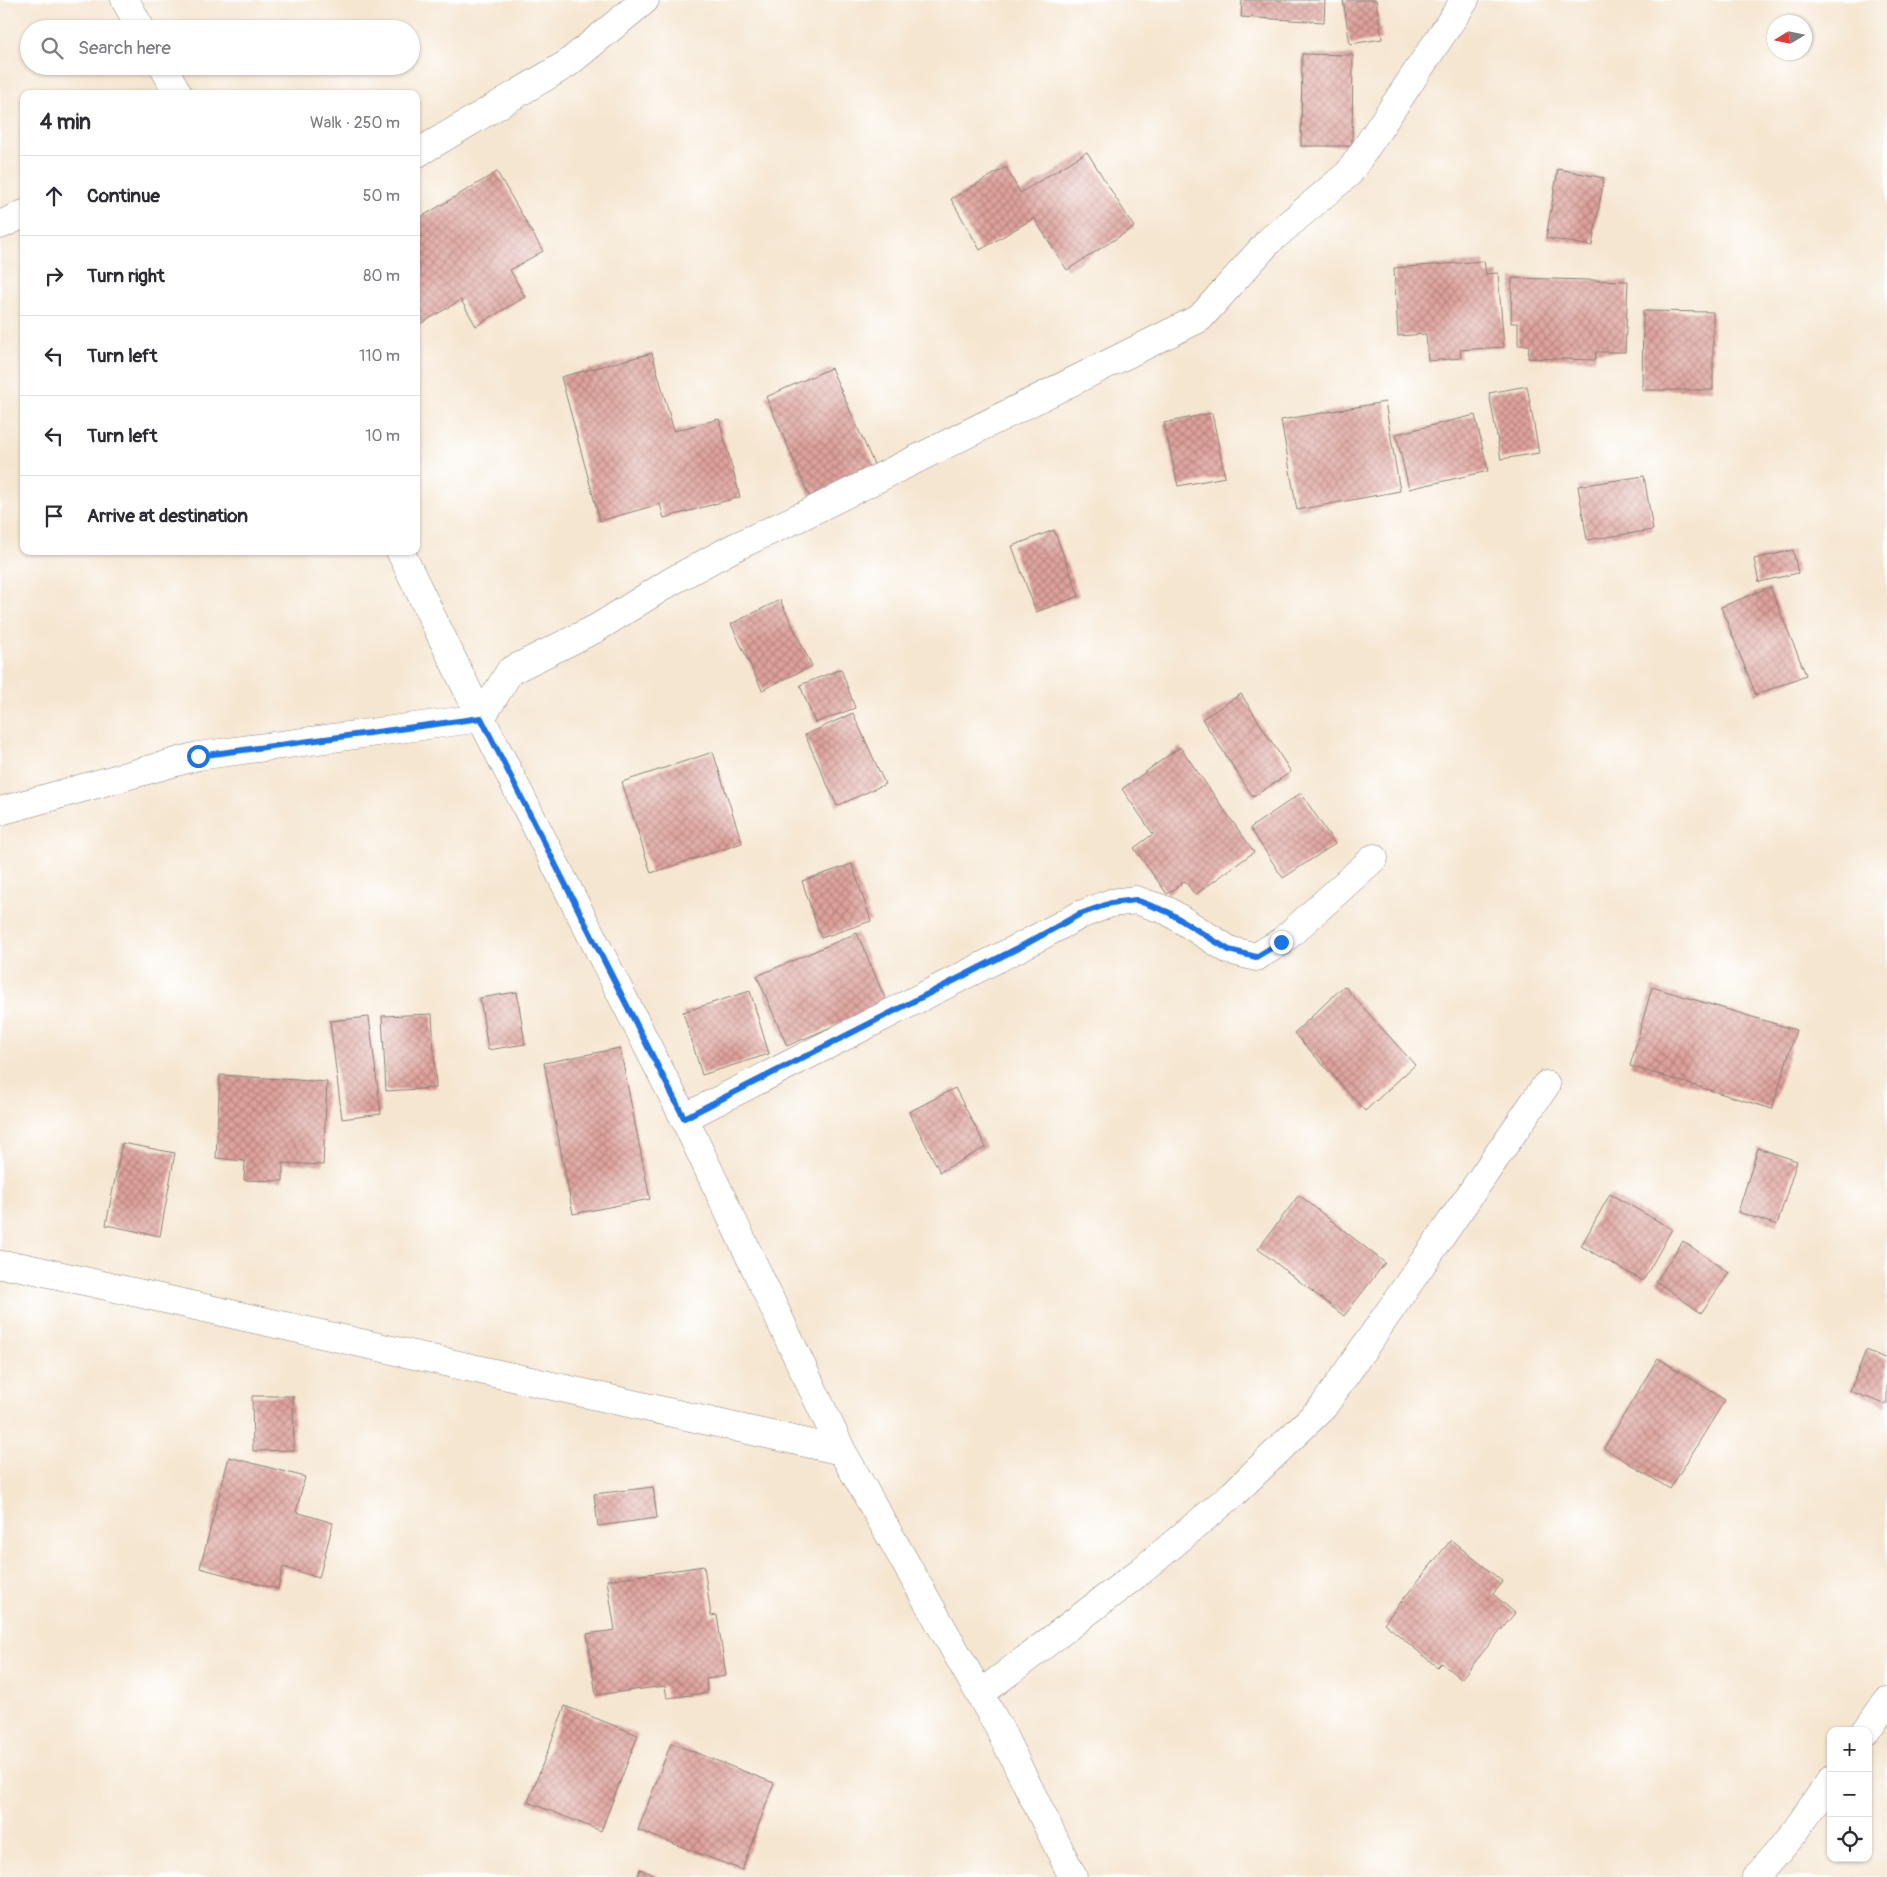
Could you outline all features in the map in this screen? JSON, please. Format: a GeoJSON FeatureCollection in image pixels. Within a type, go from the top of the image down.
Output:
{"type":"FeatureCollection","features":[{"type":"Feature","properties":{"kind":"street"},"geometry":{"type":"LineString","coordinates":[[125,0],[137,20]]}},
{"type":"Feature","properties":{"kind":"street"},"geometry":{"type":"LineString","coordinates":[[420,152],[567,64],[645,0]]}},
{"type":"Feature","properties":{"kind":"street"},"geometry":{"type":"LineString","coordinates":[[481,718],[510,670],[597,628],[672,581],[733,548],[800,517],[1200,318],[1269,241],[1349,173],[1465,0]]}},
{"type":"Feature","properties":{"kind":"street"},"geometry":{"type":"LineString","coordinates":[[168,75],[176,90]]}},
{"type":"Feature","properties":{"kind":"street"},"geometry":{"type":"LineString","coordinates":[[0,225],[20,216]]}},
{"type":"Feature","properties":{"kind":"street"},"geometry":{"type":"LineString","coordinates":[[402,555],[481,718],[684,1118],[842,1451],[999,1728],[1073,1877]]}},
{"type":"Feature","properties":{"kind":"street"},"geometry":{"type":"LineString","coordinates":[[0,811],[198,756],[481,718]]}},
{"type":"Feature","properties":{"kind":"street"},"geometry":{"type":"LineString","coordinates":[[684,1118],[1022,946],[1080,914],[1111,903],[1136,900],[1168,912],[1229,950],[1256,957],[1281,942],[1374,858]]}},
{"type":"Feature","properties":{"kind":"street"},"geometry":{"type":"LineString","coordinates":[[980,1694],[1141,1571],[1232,1494],[1323,1407],[1546,1085]]}},
{"type":"Feature","properties":{"kind":"street"},"geometry":{"type":"LineString","coordinates":[[0,1265],[32,1269],[842,1451]]}},
{"type":"Feature","properties":{"kind":"street"},"geometry":{"type":"LineString","coordinates":[[1869,1727],[1887,1701]]}},
{"type":"Feature","properties":{"kind":"street"},"geometry":{"type":"LineString","coordinates":[[1756,1877],[1794,1832],[1827,1786]]}},
{"type":"Feature","properties":{"kind":"building"},"geometry":{"type":"Polygon","coordinates":[[[1242,0],[1325,0],[1324,22],[1241,17],[1242,0]]]}},
{"type":"Feature","properties":{"kind":"building"},"geometry":{"type":"Polygon","coordinates":[[[1343,0],[1376,0],[1382,39],[1350,44],[1343,0]]]}},
{"type":"Feature","properties":{"kind":"building"},"geometry":{"type":"Polygon","coordinates":[[[1302,54],[1353,55],[1352,146],[1301,146],[1302,54]]]}},
{"type":"Feature","properties":{"kind":"building"},"geometry":{"type":"Polygon","coordinates":[[[1087,152],[1134,227],[1067,270],[1034,218],[980,250],[951,199],[1006,167],[1020,193],[1087,152]]]}},
{"type":"Feature","properties":{"kind":"building"},"geometry":{"type":"Polygon","coordinates":[[[1558,169],[1604,178],[1592,246],[1546,238],[1558,169]]]}},
{"type":"Feature","properties":{"kind":"building"},"geometry":{"type":"Polygon","coordinates":[[[497,172],[543,251],[510,270],[525,297],[476,326],[461,300],[420,324],[420,218],[497,172]]]}},
{"type":"Feature","properties":{"kind":"building"},"geometry":{"type":"Polygon","coordinates":[[[1484,261],[1486,274],[1498,273],[1504,347],[1460,350],[1461,358],[1428,361],[1426,334],[1398,336],[1394,268],[1484,261]]]}},
{"type":"Feature","properties":{"kind":"building"},"geometry":{"type":"Polygon","coordinates":[[[1512,278],[1628,281],[1625,352],[1596,352],[1595,360],[1528,358],[1529,345],[1518,345],[1518,323],[1511,323],[1512,278]]]}},
{"type":"Feature","properties":{"kind":"building"},"geometry":{"type":"Polygon","coordinates":[[[1643,311],[1713,312],[1713,390],[1642,390],[1643,311]]]}},
{"type":"Feature","properties":{"kind":"building"},"geometry":{"type":"Polygon","coordinates":[[[652,353],[674,431],[719,419],[740,497],[664,518],[660,504],[600,521],[561,377],[652,353]]]}},
{"type":"Feature","properties":{"kind":"building"},"geometry":{"type":"Polygon","coordinates":[[[831,368],[881,480],[815,509],[766,397],[831,368]]]}},
{"type":"Feature","properties":{"kind":"building"},"geometry":{"type":"Polygon","coordinates":[[[1527,386],[1539,453],[1501,459],[1489,393],[1527,386]]]}},
{"type":"Feature","properties":{"kind":"building"},"geometry":{"type":"Polygon","coordinates":[[[1385,402],[1400,491],[1297,510],[1281,420],[1385,402]]]}},
{"type":"Feature","properties":{"kind":"building"},"geometry":{"type":"Polygon","coordinates":[[[1212,413],[1225,477],[1178,486],[1164,423],[1212,413]]]}},
{"type":"Feature","properties":{"kind":"building"},"geometry":{"type":"Polygon","coordinates":[[[1475,415],[1488,471],[1409,489],[1396,434],[1475,415]]]}},
{"type":"Feature","properties":{"kind":"building"},"geometry":{"type":"Polygon","coordinates":[[[1644,476],[1653,530],[1587,540],[1578,486],[1644,476]]]}},
{"type":"Feature","properties":{"kind":"building"},"geometry":{"type":"Polygon","coordinates":[[[1054,530],[1079,596],[1036,612],[1012,546],[1054,530]]]}},
{"type":"Feature","properties":{"kind":"building"},"geometry":{"type":"Polygon","coordinates":[[[1793,550],[1798,573],[1759,582],[1754,559],[1793,550]]]}},
{"type":"Feature","properties":{"kind":"building"},"geometry":{"type":"Polygon","coordinates":[[[1770,587],[1806,675],[1756,695],[1721,607],[1770,587]]]}},
{"type":"Feature","properties":{"kind":"building"},"geometry":{"type":"Polygon","coordinates":[[[780,600],[812,666],[762,690],[731,624],[780,600]]]}},
{"type":"Feature","properties":{"kind":"building"},"geometry":{"type":"Polygon","coordinates":[[[841,669],[855,708],[815,723],[800,685],[841,669]]]}},
{"type":"Feature","properties":{"kind":"building"},"geometry":{"type":"Polygon","coordinates":[[[1241,694],[1291,772],[1253,797],[1202,719],[1241,694]]]}},
{"type":"Feature","properties":{"kind":"building"},"geometry":{"type":"Polygon","coordinates":[[[853,713],[885,784],[837,806],[805,735],[853,713]]]}},
{"type":"Feature","properties":{"kind":"building"},"geometry":{"type":"Polygon","coordinates":[[[1180,747],[1254,852],[1195,895],[1185,881],[1167,894],[1134,848],[1153,834],[1122,789],[1180,747]]]}},
{"type":"Feature","properties":{"kind":"building"},"geometry":{"type":"Polygon","coordinates":[[[713,752],[742,843],[651,873],[622,782],[713,752]]]}},
{"type":"Feature","properties":{"kind":"building"},"geometry":{"type":"Polygon","coordinates":[[[1301,793],[1335,844],[1283,878],[1250,828],[1301,793]]]}},
{"type":"Feature","properties":{"kind":"building"},"geometry":{"type":"Polygon","coordinates":[[[852,864],[871,921],[821,938],[802,881],[852,864]]]}},
{"type":"Feature","properties":{"kind":"building"},"geometry":{"type":"Polygon","coordinates":[[[857,933],[887,1003],[787,1046],[757,976],[857,933]]]}},
{"type":"Feature","properties":{"kind":"building"},"geometry":{"type":"Polygon","coordinates":[[[1344,986],[1415,1065],[1365,1111],[1294,1033],[1344,986]]]}},
{"type":"Feature","properties":{"kind":"building"},"geometry":{"type":"Polygon","coordinates":[[[1652,987],[1796,1030],[1772,1109],[1630,1066],[1652,987]]]}},
{"type":"Feature","properties":{"kind":"building"},"geometry":{"type":"Polygon","coordinates":[[[750,991],[769,1054],[702,1075],[683,1012],[750,991]]]}},
{"type":"Feature","properties":{"kind":"building"},"geometry":{"type":"Polygon","coordinates":[[[517,992],[525,1044],[488,1050],[480,998],[517,992]]]}},
{"type":"Feature","properties":{"kind":"building"},"geometry":{"type":"Polygon","coordinates":[[[432,1014],[436,1088],[386,1091],[382,1016],[432,1014]]]}},
{"type":"Feature","properties":{"kind":"building"},"geometry":{"type":"Polygon","coordinates":[[[369,1017],[381,1114],[342,1119],[330,1021],[369,1017]]]}},
{"type":"Feature","properties":{"kind":"building"},"geometry":{"type":"Polygon","coordinates":[[[620,1048],[650,1199],[573,1214],[544,1063],[620,1048]]]}},
{"type":"Feature","properties":{"kind":"building"},"geometry":{"type":"Polygon","coordinates":[[[220,1075],[327,1082],[323,1165],[283,1163],[283,1181],[244,1180],[245,1161],[216,1158],[220,1075]]]}},
{"type":"Feature","properties":{"kind":"building"},"geometry":{"type":"Polygon","coordinates":[[[955,1088],[986,1147],[940,1172],[909,1112],[955,1088]]]}},
{"type":"Feature","properties":{"kind":"building"},"geometry":{"type":"Polygon","coordinates":[[[122,1143],[175,1153],[160,1236],[106,1225],[122,1143]]]}},
{"type":"Feature","properties":{"kind":"building"},"geometry":{"type":"Polygon","coordinates":[[[1758,1148],[1797,1161],[1777,1225],[1738,1212],[1758,1148]]]}},
{"type":"Feature","properties":{"kind":"building"},"geometry":{"type":"Polygon","coordinates":[[[1610,1194],[1672,1229],[1643,1281],[1581,1246],[1610,1194]]]}},
{"type":"Feature","properties":{"kind":"building"},"geometry":{"type":"Polygon","coordinates":[[[1299,1195],[1385,1263],[1344,1316],[1258,1249],[1299,1195]]]}},
{"type":"Feature","properties":{"kind":"building"},"geometry":{"type":"Polygon","coordinates":[[[1683,1241],[1729,1273],[1701,1313],[1656,1281],[1683,1241]]]}},
{"type":"Feature","properties":{"kind":"building"},"geometry":{"type":"Polygon","coordinates":[[[1866,1350],[1887,1359],[1887,1405],[1850,1391],[1866,1350]]]}},
{"type":"Feature","properties":{"kind":"building"},"geometry":{"type":"Polygon","coordinates":[[[1658,1358],[1725,1400],[1670,1489],[1604,1448],[1658,1358]]]}},
{"type":"Feature","properties":{"kind":"building"},"geometry":{"type":"Polygon","coordinates":[[[252,1396],[293,1396],[294,1450],[253,1451],[252,1396]]]}},
{"type":"Feature","properties":{"kind":"building"},"geometry":{"type":"Polygon","coordinates":[[[229,1457],[305,1477],[296,1512],[333,1523],[319,1578],[283,1567],[278,1589],[200,1568],[229,1457]]]}},
{"type":"Feature","properties":{"kind":"building"},"geometry":{"type":"Polygon","coordinates":[[[653,1487],[657,1518],[598,1526],[594,1494],[653,1487]]]}},
{"type":"Feature","properties":{"kind":"building"},"geometry":{"type":"Polygon","coordinates":[[[1451,1540],[1503,1582],[1493,1594],[1515,1613],[1461,1679],[1441,1663],[1437,1667],[1384,1623],[1451,1540]]]}},
{"type":"Feature","properties":{"kind":"building"},"geometry":{"type":"Polygon","coordinates":[[[704,1566],[711,1616],[717,1615],[726,1676],[706,1679],[707,1693],[667,1698],[665,1686],[596,1695],[587,1634],[615,1630],[607,1580],[704,1566]]]}},
{"type":"Feature","properties":{"kind":"building"},"geometry":{"type":"Polygon","coordinates":[[[565,1706],[638,1735],[601,1831],[528,1802],[565,1706]]]}},
{"type":"Feature","properties":{"kind":"building"},"geometry":{"type":"Polygon","coordinates":[[[671,1743],[774,1783],[742,1870],[638,1830],[671,1743]]]}},
{"type":"Feature","properties":{"kind":"building"},"geometry":{"type":"Polygon","coordinates":[[[640,1869],[659,1877],[637,1877],[640,1869]]]}},
{"type":"Feature","properties":{"kind":"route"},"geometry":{"type":"LineString","coordinates":[[198,756],[481,718],[684,1118],[1022,946],[1080,914],[1111,903],[1136,900],[1168,912],[1229,950],[1256,957],[1281,942]]}}]}
